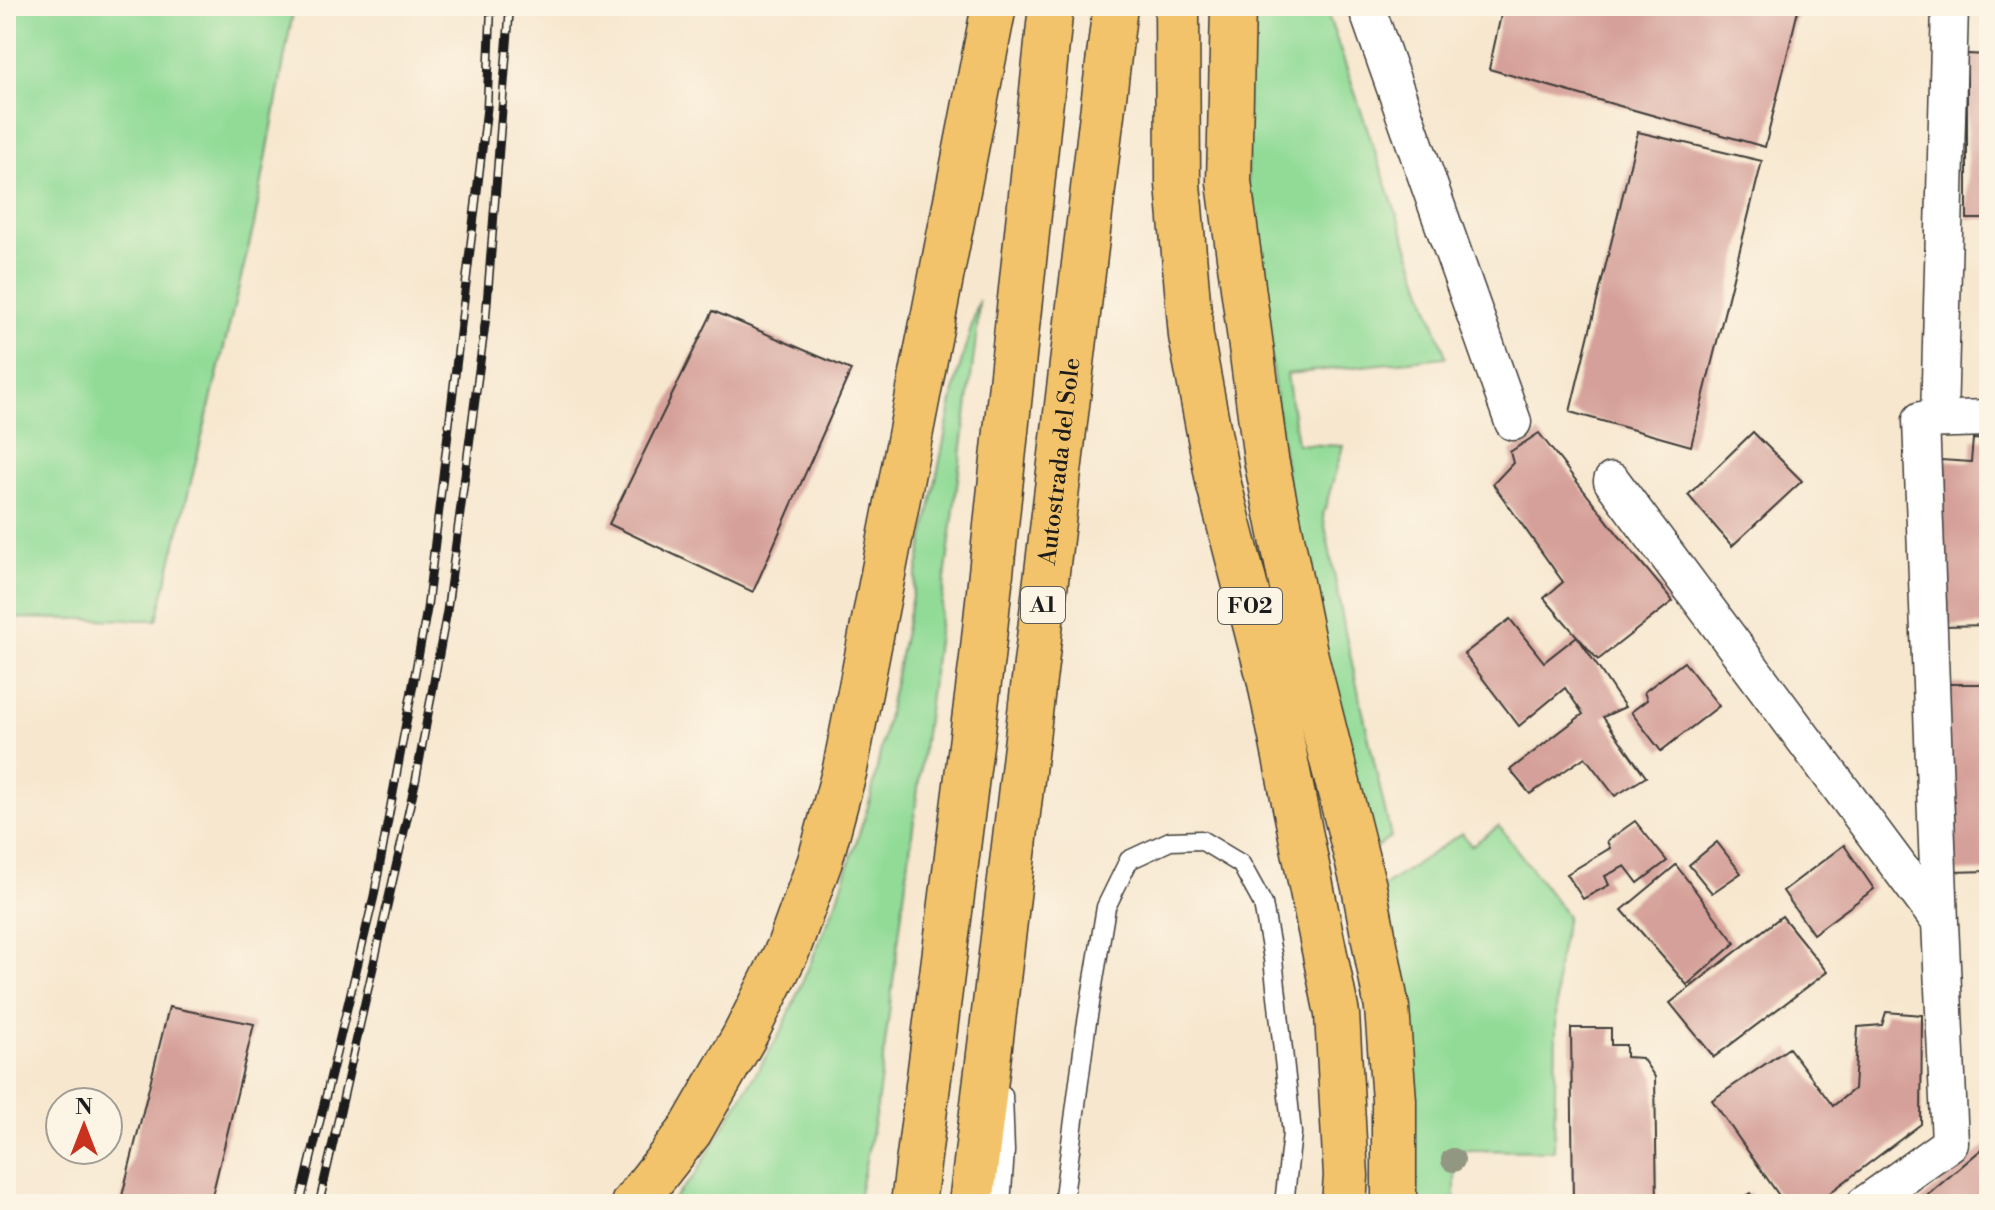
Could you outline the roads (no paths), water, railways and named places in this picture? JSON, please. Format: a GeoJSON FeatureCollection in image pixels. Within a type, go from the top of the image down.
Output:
{"type":"FeatureCollection","features":[{"type":"Feature","properties":{"kind":"highway"},"geometry":{"type":"LineString","coordinates":[[633,1204],[690,1131],[744,1037],[788,949],[820,861],[845,769],[994,6]]}},
{"type":"Feature","properties":{"kind":"highway","name":"A1"},"geometry":{"type":"LineString","coordinates":[[913,1204],[982,658],[1051,6]]}},
{"type":"Feature","properties":{"kind":"highway","name":"Autostrada del Sole"},"geometry":{"type":"LineString","coordinates":[[971,1204],[1115,6]]}},
{"type":"Feature","properties":{"kind":"highway","name":"F02"},"geometry":{"type":"LineString","coordinates":[[1177,6],[1178,184],[1191,336],[1218,481],[1269,678],[1337,1014],[1346,1176],[1344,1204]]}},
{"type":"Feature","properties":{"kind":"highway"},"geometry":{"type":"LineString","coordinates":[[1233,6],[1229,182],[1266,459],[1306,657],[1364,887],[1387,1008],[1394,1100],[1394,1204]]}},
{"type":"Feature","properties":{"kind":"street"},"geometry":{"type":"LineString","coordinates":[[1366,6],[1513,422]]}},
{"type":"Feature","properties":{"kind":"street"},"geometry":{"type":"LineString","coordinates":[[1939,419],[1950,6]]}},
{"type":"Feature","properties":{"kind":"street"},"geometry":{"type":"LineString","coordinates":[[1865,1204],[1950,1143],[1921,420],[1989,418]]}},
{"type":"Feature","properties":{"kind":"street"},"geometry":{"type":"LineString","coordinates":[[1612,481],[1940,922]]}},
{"type":"Feature","properties":{"kind":"lane"},"geometry":{"type":"LineString","coordinates":[[1063,1204],[1086,1028],[1106,907],[1129,860],[1170,841],[1201,840],[1241,864],[1263,904],[1273,959],[1292,1133],[1284,1204]]}},
{"type":"Feature","properties":{"kind":"lane"},"geometry":{"type":"LineString","coordinates":[[998,983],[1005,1151],[1001,1204]]}},
{"type":"Feature","properties":{"kind":"railway"},"geometry":{"type":"LineString","coordinates":[[300,1204],[374,896],[427,609],[487,108],[491,6]]}},
{"type":"Feature","properties":{"kind":"railway"},"geometry":{"type":"LineString","coordinates":[[319,1204],[416,779],[447,611],[486,317],[510,6]]}}]}
